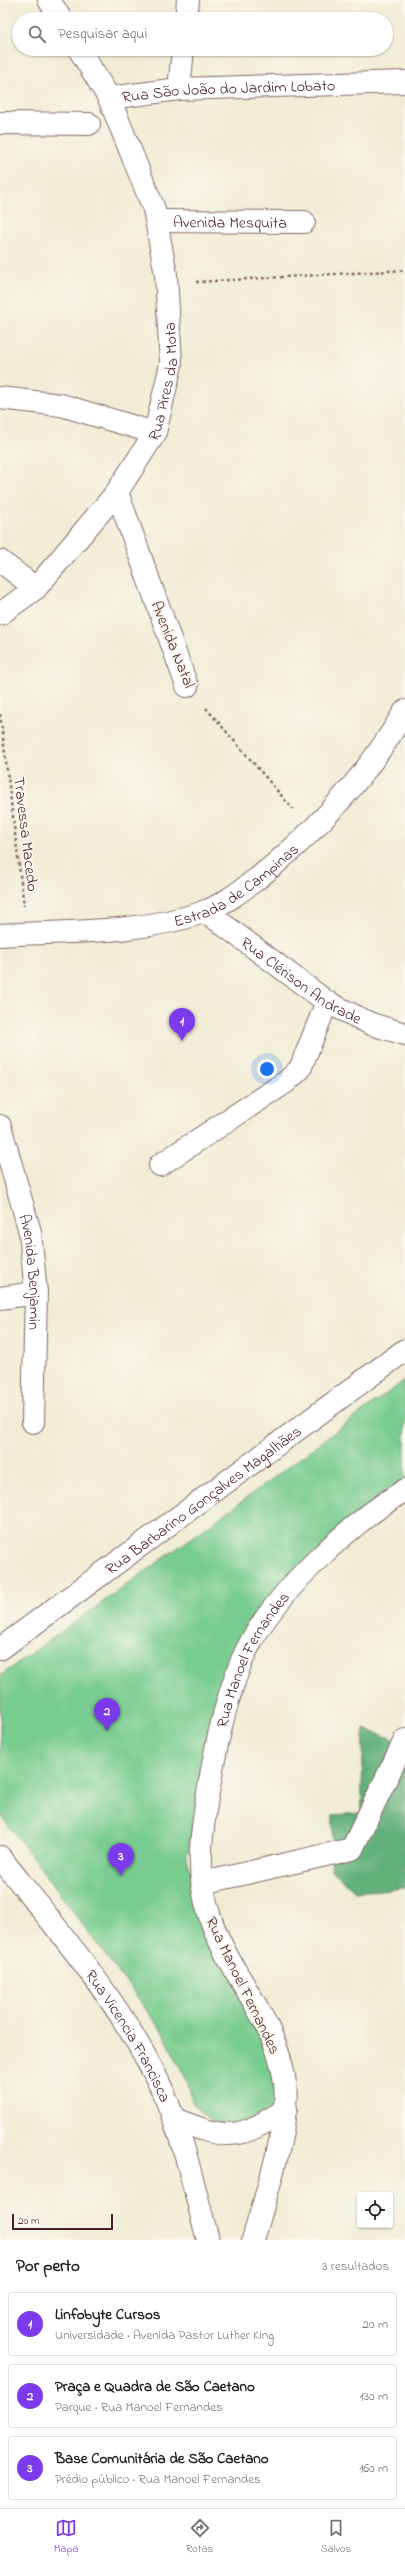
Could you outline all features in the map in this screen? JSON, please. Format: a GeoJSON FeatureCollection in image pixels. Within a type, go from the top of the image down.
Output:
{"type":"FeatureCollection","features":[{"type":"Feature","properties":{"kind":"street"},"geometry":{"type":"LineString","coordinates":[[49,0],[57,12]]}},
{"type":"Feature","properties":{"kind":"street"},"geometry":{"type":"LineString","coordinates":[[187,12],[188,0]]}},
{"type":"Feature","properties":{"kind":"street","name":"Rua São João do Jardim Lobato"},"geometry":{"type":"LineString","coordinates":[[83,56],[109,98],[179,89],[405,82]]}},
{"type":"Feature","properties":{"kind":"street"},"geometry":{"type":"LineString","coordinates":[[179,89],[182,56]]}},
{"type":"Feature","properties":{"kind":"street","name":"Rua Pires da Mota"},"geometry":{"type":"LineString","coordinates":[[0,614],[36,588],[117,492],[155,433],[170,364],[166,283],[154,209],[109,98]]}},
{"type":"Feature","properties":{"kind":"street"},"geometry":{"type":"LineString","coordinates":[[0,123],[89,124]]}},
{"type":"Feature","properties":{"kind":"street","name":"Avenida Mesquita"},"geometry":{"type":"LineString","coordinates":[[156,221],[304,222]]}},
{"type":"Feature","properties":{"kind":"street"},"geometry":{"type":"LineString","coordinates":[[0,398],[61,405],[155,433]]}},
{"type":"Feature","properties":{"kind":"street","name":"Avenida Natal"},"geometry":{"type":"LineString","coordinates":[[117,492],[188,686]]}},
{"type":"Feature","properties":{"kind":"street"},"geometry":{"type":"LineString","coordinates":[[0,561],[36,588]]}},
{"type":"Feature","properties":{"kind":"street","name":"Estrada de Campinas"},"geometry":{"type":"LineString","coordinates":[[0,936],[157,924],[205,911],[243,889],[312,831],[351,789],[392,732],[405,711]]}},
{"type":"Feature","properties":{"kind":"street","name":"Rua Clérison Andrade"},"geometry":{"type":"LineString","coordinates":[[205,911],[326,1002],[371,1024],[405,1034]]}},
{"type":"Feature","properties":{"kind":"street"},"geometry":{"type":"LineString","coordinates":[[160,1165],[286,1082],[300,1069],[326,1002]]}},
{"type":"Feature","properties":{"kind":"street","name":"Avenida Benjamin"},"geometry":{"type":"LineString","coordinates":[[0,1126],[30,1232],[36,1293],[33,1422]]}},
{"type":"Feature","properties":{"kind":"street"},"geometry":{"type":"LineString","coordinates":[[0,1298],[36,1293]]}},
{"type":"Feature","properties":{"kind":"street","name":"Rua Barbarino Gonçalves Magalhães"},"geometry":{"type":"LineString","coordinates":[[0,1649],[405,1350]]}},
{"type":"Feature","properties":{"kind":"street","name":"Rua Manoel Fernandes"},"geometry":{"type":"LineString","coordinates":[[286,2109],[285,2084],[278,2050],[262,2012],[219,1940],[210,1917],[202,1883],[199,1840],[217,1740],[229,1696],[243,1658],[268,1617],[300,1579],[338,1541],[386,1502],[405,1490]]}},
{"type":"Feature","properties":{"kind":"street"},"geometry":{"type":"LineString","coordinates":[[202,1883],[352,1849],[405,1740]]}},
{"type":"Feature","properties":{"kind":"street","name":"Rua Vicencia Francisca"},"geometry":{"type":"LineString","coordinates":[[0,1857],[101,1985],[133,2034],[155,2074],[174,2119],[208,2240]]}},
{"type":"Feature","properties":{"kind":"street"},"geometry":{"type":"LineString","coordinates":[[174,2119],[210,2133],[240,2134],[260,2126],[286,2109]]}},
{"type":"Feature","properties":{"kind":"street"},"geometry":{"type":"LineString","coordinates":[[253,2240],[286,2109]]}},
{"type":"Feature","properties":{"kind":"path"},"geometry":{"type":"LineString","coordinates":[[166,283],[405,270]]}},
{"type":"Feature","properties":{"kind":"path","name":"Avenida Natal"},"geometry":{"type":"LineString","coordinates":[[188,686],[312,831]]}},
{"type":"Feature","properties":{"kind":"path","name":"Travessa Macedo"},"geometry":{"type":"LineString","coordinates":[[0,714],[28,934]]}},
{"type":"Feature","properties":{"kind":"green space"},"geometry":{"type":"Polygon","coordinates":[[[405,1380],[405,1486],[278,1597],[201,1786],[187,1857],[203,1922],[256,2013],[276,2076],[273,2108],[227,2130],[209,2120],[193,2104],[188,2082],[162,2031],[0,1814],[0,1676],[226,1513],[405,1380]]]}},
{"type":"Feature","properties":{"kind":"green space"},"geometry":{"type":"Polygon","coordinates":[[[364,1729],[405,1743],[405,1888],[355,1892],[331,1870],[333,1815],[361,1813],[364,1729]]]}},
{"type":"Feature","properties":{"kind":"place","name":"Linfobyte Cursos"},"geometry":{"type":"Point","coordinates":[182,1041]}},
{"type":"Feature","properties":{"kind":"place","name":"Praça e Quadra de São Caetano"},"geometry":{"type":"Point","coordinates":[107,1731]}},
{"type":"Feature","properties":{"kind":"place","name":"Base Comunitária de São Caetano"},"geometry":{"type":"Point","coordinates":[121,1876]}}]}
